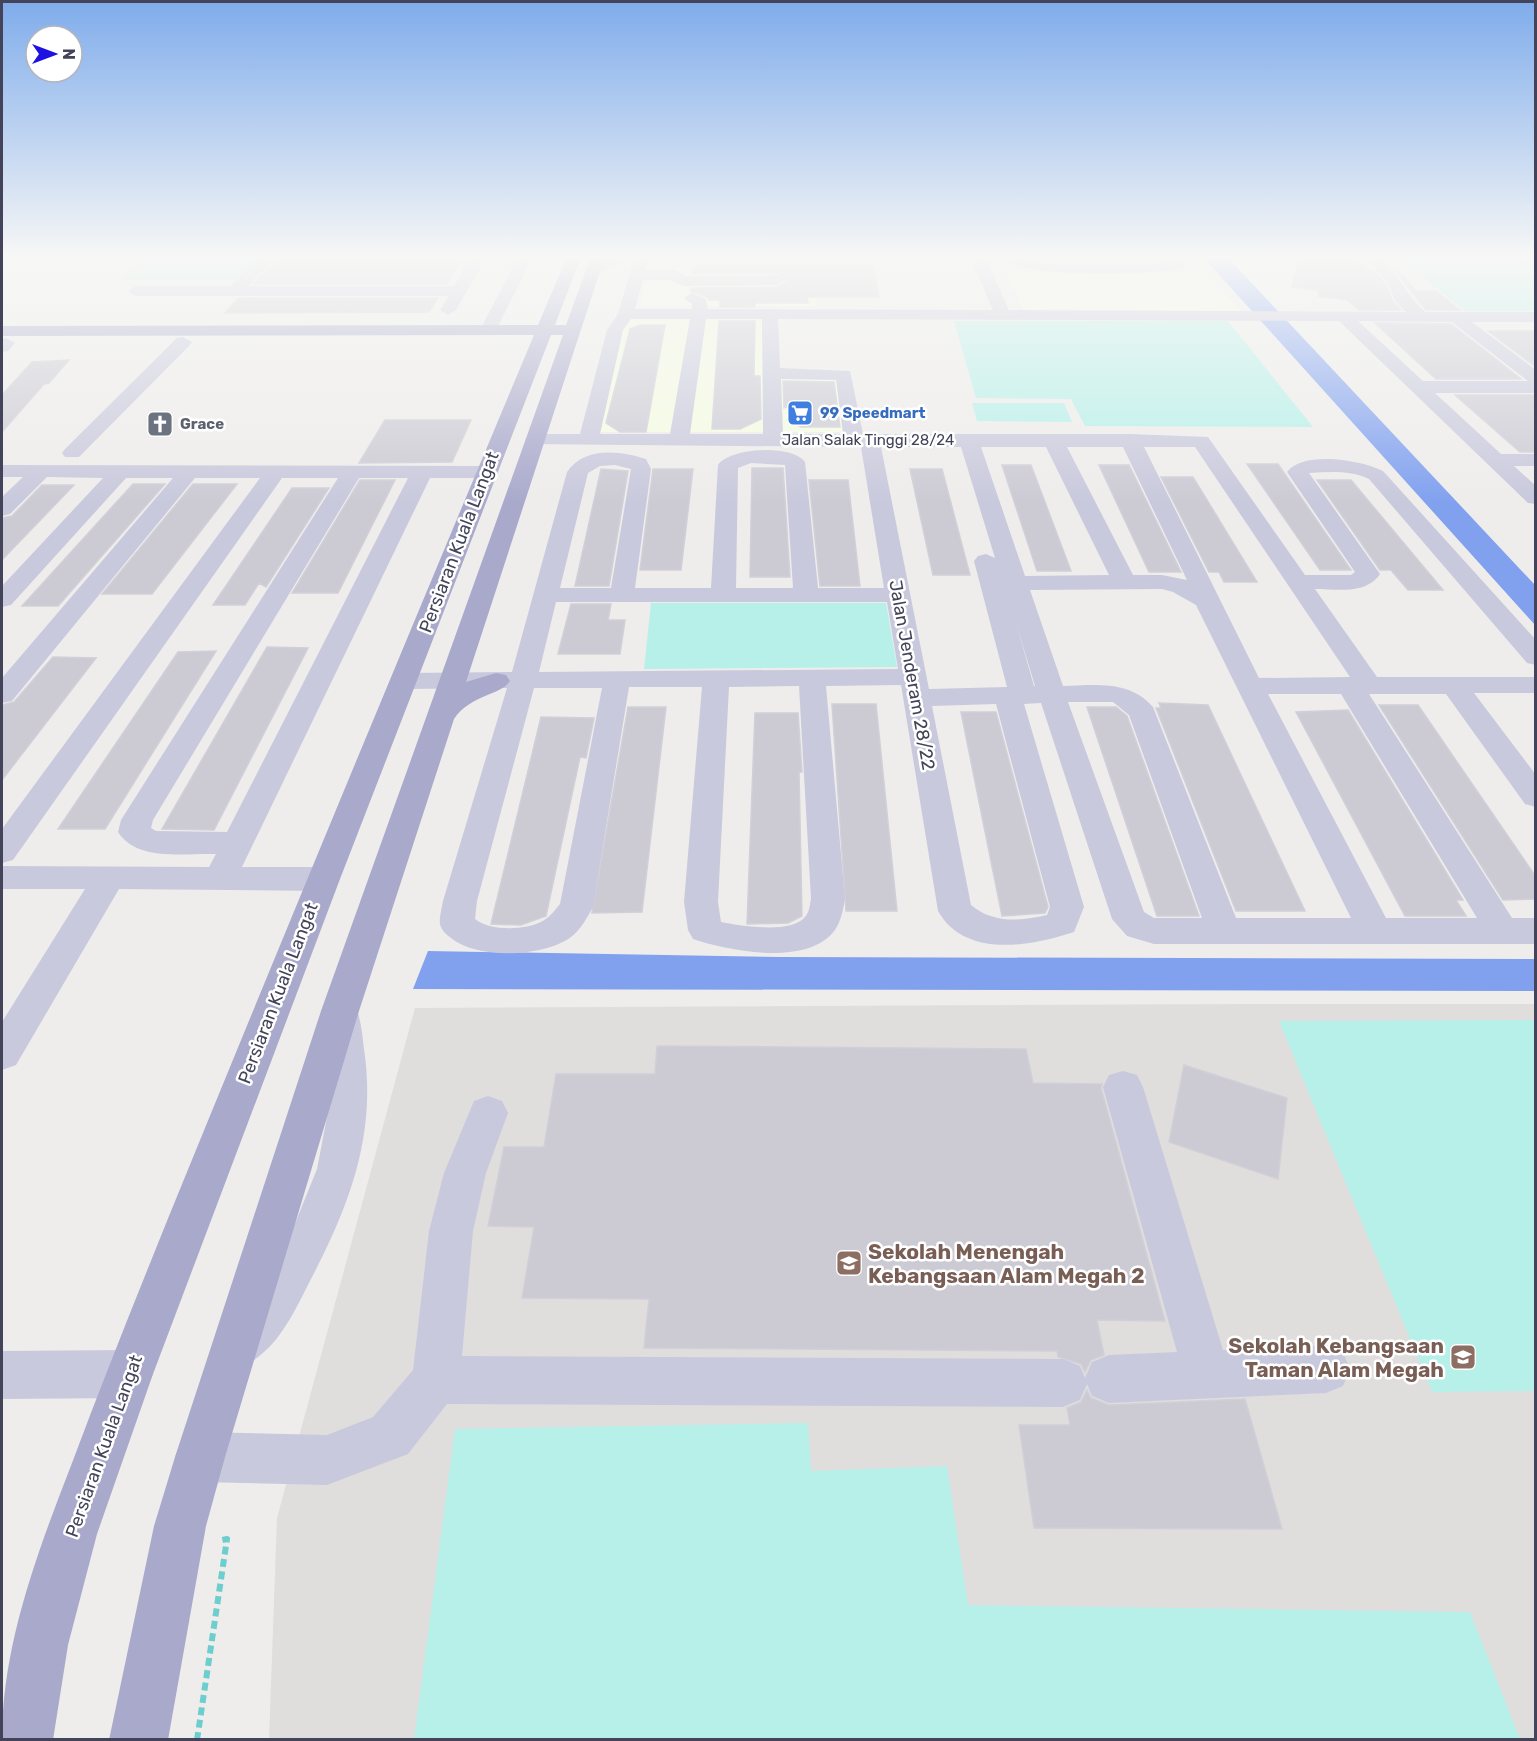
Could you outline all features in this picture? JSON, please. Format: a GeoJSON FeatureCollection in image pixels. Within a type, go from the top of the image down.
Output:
{"type":"FeatureCollection","features":[{"type":"Feature","properties":{"kind":"main road"},"geometry":{"type":"LineString","coordinates":[[3,341],[21,340]]}},
{"type":"Feature","properties":{"kind":"main road"},"geometry":{"type":"LineString","coordinates":[[524,340],[540,344]]}},
{"type":"Feature","properties":{"kind":"main road","name":"Persiaran Kuala Langat"},"geometry":{"type":"LineString","coordinates":[[23,1740],[40,1645],[70,1534],[129,1374],[323,879],[405,681],[486,472],[541,340]]}},
{"type":"Feature","properties":{"kind":"main road","name":"Persiaran Kuala Langat"},"geometry":{"type":"LineString","coordinates":[[340,1011],[535,440],[540,344],[543,340]]}},
{"type":"Feature","properties":{"kind":"main road"},"geometry":{"type":"LineString","coordinates":[[3,341],[540,344]]}},
{"type":"Feature","properties":{"kind":"main road"},"geometry":{"type":"LineString","coordinates":[[472,342],[540,344]]}},
{"type":"Feature","properties":{"kind":"main road"},"geometry":{"type":"LineString","coordinates":[[468,637],[467,654],[476,666],[508,681]]}},
{"type":"Feature","properties":{"kind":"main road"},"geometry":{"type":"LineString","coordinates":[[440,719],[448,704],[473,689],[508,681]]}},
{"type":"Feature","properties":{"kind":"main road"},"geometry":{"type":"LineString","coordinates":[[138,1740],[176,1548],[200,1457],[236,1346]]}},
{"type":"Feature","properties":{"kind":"street"},"geometry":{"type":"LineString","coordinates":[[589,440],[613,340]]}},
{"type":"Feature","properties":{"kind":"street"},"geometry":{"type":"LineString","coordinates":[[679,440],[693,340]]}},
{"type":"Feature","properties":{"kind":"street"},"geometry":{"type":"LineString","coordinates":[[773,437],[771,373],[774,340]]}},
{"type":"Feature","properties":{"kind":"street"},"geometry":{"type":"LineString","coordinates":[[1367,340],[1536,498]]}},
{"type":"Feature","properties":{"kind":"street"},"geometry":{"type":"LineString","coordinates":[[1486,340],[1536,379]]}},
{"type":"Feature","properties":{"kind":"street"},"geometry":{"type":"LineString","coordinates":[[72,453],[183,342]]}},
{"type":"Feature","properties":{"kind":"street","name":"Jalan Jenderam 28/22"},"geometry":{"type":"LineString","coordinates":[[771,373],[843,375],[863,443],[898,595],[955,911],[967,923],[986,931],[1017,934],[1045,929],[1062,923],[1067,907],[1027,696]]}},
{"type":"Feature","properties":{"kind":"street"},"geometry":{"type":"LineString","coordinates":[[1416,387],[1536,387]]}},
{"type":"Feature","properties":{"kind":"street","name":"Jalan Salak Tinggi 28/24"},"geometry":{"type":"LineString","coordinates":[[535,440],[679,440],[773,437],[863,443],[969,440],[1201,441],[1298,582]]}},
{"type":"Feature","properties":{"kind":"street"},"geometry":{"type":"LineString","coordinates":[[969,440],[1027,696],[1129,919],[1139,927],[1154,931],[1536,932]]}},
{"type":"Feature","properties":{"kind":"street"},"geometry":{"type":"LineString","coordinates":[[1053,440],[1124,580]]}},
{"type":"Feature","properties":{"kind":"street"},"geometry":{"type":"LineString","coordinates":[[1130,440],[1196,573],[1206,601],[1248,686],[1375,931]]}},
{"type":"Feature","properties":{"kind":"street"},"geometry":{"type":"LineString","coordinates":[[863,443],[950,459],[959,466],[1003,583]]}},
{"type":"Feature","properties":{"kind":"street"},"geometry":{"type":"LineString","coordinates":[[723,595],[728,465],[741,458],[786,458],[795,462],[798,467],[806,595]]}},
{"type":"Feature","properties":{"kind":"street"},"geometry":{"type":"LineString","coordinates":[[617,680],[576,907],[559,928],[530,939],[503,941],[472,936],[457,924],[460,901],[508,681],[546,595],[578,472],[582,465],[591,462],[630,460],[639,463],[622,595]]}},
{"type":"Feature","properties":{"kind":"street"},"geometry":{"type":"LineString","coordinates":[[1494,460],[1536,460]]}},
{"type":"Feature","properties":{"kind":"street"},"geometry":{"type":"LineString","coordinates":[[1298,582],[1356,582],[1368,574],[1298,472],[1304,467],[1354,466],[1365,468],[1376,475],[1536,657]]}},
{"type":"Feature","properties":{"kind":"street"},"geometry":{"type":"LineString","coordinates":[[2,471],[486,472]]}},
{"type":"Feature","properties":{"kind":"street"},"geometry":{"type":"LineString","coordinates":[[276,471],[2,857],[109,878],[323,879]]}},
{"type":"Feature","properties":{"kind":"street"},"geometry":{"type":"LineString","coordinates":[[237,843],[150,842],[134,832],[137,820],[353,471]]}},
{"type":"Feature","properties":{"kind":"street"},"geometry":{"type":"LineString","coordinates":[[2,509],[41,472]]}},
{"type":"Feature","properties":{"kind":"street"},"geometry":{"type":"LineString","coordinates":[[2,600],[120,472]]}},
{"type":"Feature","properties":{"kind":"street"},"geometry":{"type":"LineString","coordinates":[[2,695],[189,472]]}},
{"type":"Feature","properties":{"kind":"street"},"geometry":{"type":"LineString","coordinates":[[220,878],[422,472]]}},
{"type":"Feature","properties":{"kind":"street"},"geometry":{"type":"LineString","coordinates":[[1003,583],[1124,580],[1162,582],[1181,586],[1206,601]]}},
{"type":"Feature","properties":{"kind":"street"},"geometry":{"type":"LineString","coordinates":[[1298,582],[1502,931]]}},
{"type":"Feature","properties":{"kind":"street"},"geometry":{"type":"LineString","coordinates":[[546,595],[898,595]]}},
{"type":"Feature","properties":{"kind":"street"},"geometry":{"type":"LineString","coordinates":[[405,681],[812,678],[1027,696],[1123,694],[1135,701],[1143,713],[1224,931]]}},
{"type":"Feature","properties":{"kind":"street"},"geometry":{"type":"LineString","coordinates":[[716,679],[701,902],[705,930],[723,938],[776,939],[807,934],[822,922],[828,899],[812,678]]}},
{"type":"Feature","properties":{"kind":"street"},"geometry":{"type":"LineString","coordinates":[[1454,685],[1536,797]]}},
{"type":"Feature","properties":{"kind":"street"},"geometry":{"type":"LineString","coordinates":[[1248,686],[1536,685]]}},
{"type":"Feature","properties":{"kind":"street"},"geometry":{"type":"LineString","coordinates":[[2,1054],[109,878]]}},
{"type":"Feature","properties":{"kind":"street"},"geometry":{"type":"LineString","coordinates":[[236,1346],[265,1320],[313,1232],[338,1169],[348,1112],[349,1077],[340,1011]]}},
{"type":"Feature","properties":{"kind":"street"},"geometry":{"type":"LineString","coordinates":[[1123,1087],[1207,1375]]}},
{"type":"Feature","properties":{"kind":"street"},"geometry":{"type":"LineString","coordinates":[[200,1457],[327,1460],[390,1436],[436,1380],[451,1231],[465,1173],[488,1113]]}},
{"type":"Feature","properties":{"kind":"street"},"geometry":{"type":"LineString","coordinates":[[436,1380],[1086,1381],[1326,1369]]}},
{"type":"Feature","properties":{"kind":"street"},"geometry":{"type":"LineString","coordinates":[[2,1375],[129,1374]]}},
{"type":"Feature","properties":{"kind":"path"},"geometry":{"type":"LineString","coordinates":[[176,1548],[227,1539],[197,1740]]}},
{"type":"Feature","properties":{"kind":"shaded area"},"geometry":{"type":"Polygon","coordinates":[[[619,340],[764,340],[765,374],[840,375],[849,432],[598,432],[619,340]]]}},
{"type":"Feature","properties":{"kind":"shaded area"},"geometry":{"type":"Polygon","coordinates":[[[959,340],[1243,340],[1313,427],[1085,426],[1071,399],[976,398],[959,340]]]}},
{"type":"Feature","properties":{"kind":"shaded area"},"geometry":{"type":"Polygon","coordinates":[[[972,403],[1064,403],[1072,422],[977,421],[972,403]]]}},
{"type":"Feature","properties":{"kind":"shaded area"},"geometry":{"type":"Polygon","coordinates":[[[651,603],[886,603],[897,667],[644,669],[651,603]]]}},
{"type":"Feature","properties":{"kind":"shaded area","name":"Sekolah Menengah Kebangsaan Alam Megah 2"},"geometry":{"type":"Polygon","coordinates":[[[1535,1004],[1535,1739],[269,1740],[277,1518],[415,1008],[1535,1004]]]}},
{"type":"Feature","properties":{"kind":"shaded area","name":"Sekolah Kebangsaan Taman Alam Megah"},"geometry":{"type":"Polygon","coordinates":[[[1535,1020],[1535,1391],[1432,1392],[1279,1021],[1535,1020]]]}},
{"type":"Feature","properties":{"kind":"shaded area"},"geometry":{"type":"Polygon","coordinates":[[[808,1423],[811,1471],[947,1466],[968,1605],[1470,1612],[1520,1739],[414,1739],[455,1429],[808,1423]]]}},
{"type":"Feature","properties":{"kind":"water"},"geometry":{"type":"Polygon","coordinates":[[[1278,340],[1305,340],[1535,585],[1535,625],[1278,340]]]}},
{"type":"Feature","properties":{"kind":"water"},"geometry":{"type":"Polygon","coordinates":[[[428,951],[781,957],[1536,959],[1535,991],[413,989],[428,951]]]}},
{"type":"Feature","properties":{"kind":"building"},"geometry":{"type":"Polygon","coordinates":[[[627,340],[662,340],[646,432],[620,432],[606,423],[627,340]]]}},
{"type":"Feature","properties":{"kind":"building"},"geometry":{"type":"Polygon","coordinates":[[[718,340],[755,340],[754,376],[760,376],[761,419],[740,429],[712,429],[718,340]]]}},
{"type":"Feature","properties":{"kind":"building"},"geometry":{"type":"Polygon","coordinates":[[[1394,340],[1472,340],[1521,379],[1436,379],[1394,340]]]}},
{"type":"Feature","properties":{"kind":"building"},"geometry":{"type":"Polygon","coordinates":[[[1500,340],[1536,340],[1536,367],[1500,340]]]}},
{"type":"Feature","properties":{"kind":"building"},"geometry":{"type":"Polygon","coordinates":[[[69,360],[49,383],[44,384],[2,432],[2,395],[32,362],[69,360]]]}},
{"type":"Feature","properties":{"kind":"building"},"geometry":{"type":"Polygon","coordinates":[[[783,381],[834,382],[840,427],[801,427],[792,422],[792,405],[784,408],[783,381]]]}},
{"type":"Feature","properties":{"kind":"building"},"geometry":{"type":"Polygon","coordinates":[[[1455,395],[1536,395],[1536,452],[1520,452],[1455,395]]]}},
{"type":"Feature","properties":{"kind":"building"},"geometry":{"type":"Polygon","coordinates":[[[385,420],[471,420],[452,462],[359,463],[385,420]]]}},
{"type":"Feature","properties":{"kind":"building"},"geometry":{"type":"Polygon","coordinates":[[[1247,464],[1278,464],[1351,570],[1320,570],[1247,464]]]}},
{"type":"Feature","properties":{"kind":"building"},"geometry":{"type":"Polygon","coordinates":[[[1002,465],[1031,465],[1071,571],[1037,571],[1002,465]]]}},
{"type":"Feature","properties":{"kind":"building"},"geometry":{"type":"Polygon","coordinates":[[[1099,465],[1129,465],[1181,572],[1149,572],[1099,465]]]}},
{"type":"Feature","properties":{"kind":"building"},"geometry":{"type":"Polygon","coordinates":[[[752,468],[783,468],[790,577],[750,577],[752,468]]]}},
{"type":"Feature","properties":{"kind":"building"},"geometry":{"type":"Polygon","coordinates":[[[601,469],[628,471],[609,586],[575,586],[601,469]]]}},
{"type":"Feature","properties":{"kind":"building"},"geometry":{"type":"Polygon","coordinates":[[[653,469],[693,469],[681,570],[640,570],[653,469]]]}},
{"type":"Feature","properties":{"kind":"building"},"geometry":{"type":"Polygon","coordinates":[[[910,469],[942,469],[970,575],[933,575],[910,469]]]}},
{"type":"Feature","properties":{"kind":"building"},"geometry":{"type":"Polygon","coordinates":[[[1161,477],[1193,477],[1257,582],[1224,582],[1219,572],[1209,572],[1161,477]]]}},
{"type":"Feature","properties":{"kind":"building"},"geometry":{"type":"Polygon","coordinates":[[[360,480],[395,480],[338,593],[292,593],[360,480]]]}},
{"type":"Feature","properties":{"kind":"building"},"geometry":{"type":"Polygon","coordinates":[[[809,480],[848,480],[860,586],[820,586],[809,480]]]}},
{"type":"Feature","properties":{"kind":"building"},"geometry":{"type":"Polygon","coordinates":[[[1317,480],[1351,480],[1443,590],[1408,590],[1391,570],[1380,570],[1317,480]]]}},
{"type":"Feature","properties":{"kind":"building"},"geometry":{"type":"Polygon","coordinates":[[[133,484],[165,484],[58,606],[22,606],[133,484]]]}},
{"type":"Feature","properties":{"kind":"building"},"geometry":{"type":"Polygon","coordinates":[[[193,484],[237,484],[152,594],[102,594],[193,484]]]}},
{"type":"Feature","properties":{"kind":"building"},"geometry":{"type":"Polygon","coordinates":[[[42,485],[74,485],[2,560],[2,518],[12,516],[42,485]]]}},
{"type":"Feature","properties":{"kind":"building"},"geometry":{"type":"Polygon","coordinates":[[[292,488],[329,488],[266,587],[259,583],[245,605],[213,605],[292,488]]]}},
{"type":"Feature","properties":{"kind":"building"},"geometry":{"type":"Polygon","coordinates":[[[571,604],[611,604],[608,620],[625,620],[620,654],[558,654],[571,604]]]}},
{"type":"Feature","properties":{"kind":"building"},"geometry":{"type":"Polygon","coordinates":[[[267,647],[308,648],[214,830],[162,829],[267,647]]]}},
{"type":"Feature","properties":{"kind":"building"},"geometry":{"type":"Polygon","coordinates":[[[216,651],[105,829],[58,829],[178,652],[216,651]]]}},
{"type":"Feature","properties":{"kind":"building"},"geometry":{"type":"Polygon","coordinates":[[[53,657],[96,658],[2,780],[2,705],[14,702],[53,657]]]}},
{"type":"Feature","properties":{"kind":"building"},"geometry":{"type":"Polygon","coordinates":[[[1159,703],[1208,705],[1305,911],[1236,911],[1156,708],[1161,708],[1159,703]]]}},
{"type":"Feature","properties":{"kind":"building"},"geometry":{"type":"Polygon","coordinates":[[[832,704],[876,704],[897,911],[846,911],[832,704]]]}},
{"type":"Feature","properties":{"kind":"building"},"geometry":{"type":"Polygon","coordinates":[[[1379,705],[1418,705],[1536,877],[1536,899],[1503,900],[1379,705]]]}},
{"type":"Feature","properties":{"kind":"building"},"geometry":{"type":"Polygon","coordinates":[[[628,707],[666,707],[642,912],[592,913],[628,707]]]}},
{"type":"Feature","properties":{"kind":"building"},"geometry":{"type":"Polygon","coordinates":[[[1087,707],[1116,707],[1127,716],[1199,916],[1157,916],[1087,707]]]}},
{"type":"Feature","properties":{"kind":"building"},"geometry":{"type":"Polygon","coordinates":[[[1348,710],[1463,900],[1456,900],[1466,916],[1405,916],[1296,712],[1348,710]]]}},
{"type":"Feature","properties":{"kind":"building"},"geometry":{"type":"Polygon","coordinates":[[[961,712],[996,712],[1048,907],[1045,913],[1002,916],[961,712]]]}},
{"type":"Feature","properties":{"kind":"building"},"geometry":{"type":"Polygon","coordinates":[[[755,713],[798,713],[802,772],[799,772],[802,916],[788,923],[747,924],[755,713]]]}},
{"type":"Feature","properties":{"kind":"building"},"geometry":{"type":"Polygon","coordinates":[[[541,717],[594,718],[586,758],[580,757],[546,916],[521,925],[491,924],[541,717]]]}},
{"type":"Feature","properties":{"kind":"building"},"geometry":{"type":"Polygon","coordinates":[[[657,1046],[1026,1049],[1033,1083],[1102,1084],[1101,1088],[1165,1321],[1097,1320],[1104,1355],[1091,1360],[1085,1372],[1081,1364],[1058,1357],[1057,1351],[644,1348],[649,1299],[522,1298],[534,1227],[488,1226],[504,1147],[544,1147],[556,1074],[655,1074],[657,1046]]]}},
{"type":"Feature","properties":{"kind":"building"},"geometry":{"type":"Polygon","coordinates":[[[1184,1065],[1287,1098],[1278,1179],[1169,1142],[1184,1065]]]}},
{"type":"Feature","properties":{"kind":"building"},"geometry":{"type":"Polygon","coordinates":[[[1087,1390],[1091,1398],[1109,1405],[1245,1399],[1282,1529],[1034,1528],[1019,1425],[1070,1425],[1067,1408],[1081,1402],[1087,1390]]]}},
{"type":"Feature","properties":{"kind":"place","name":"99 Speedmart"},"geometry":{"type":"Point","coordinates":[800,413]}},
{"type":"Feature","properties":{"kind":"place","name":"Grace"},"geometry":{"type":"Point","coordinates":[160,424]}},
{"type":"Feature","properties":{"kind":"place","name":"Sekolah Menengah Kebangsaan Alam Megah 2"},"geometry":{"type":"Point","coordinates":[849,1263]}},
{"type":"Feature","properties":{"kind":"place","name":"Sekolah Kebangsaan Taman Alam Megah"},"geometry":{"type":"Point","coordinates":[1463,1357]}}]}
